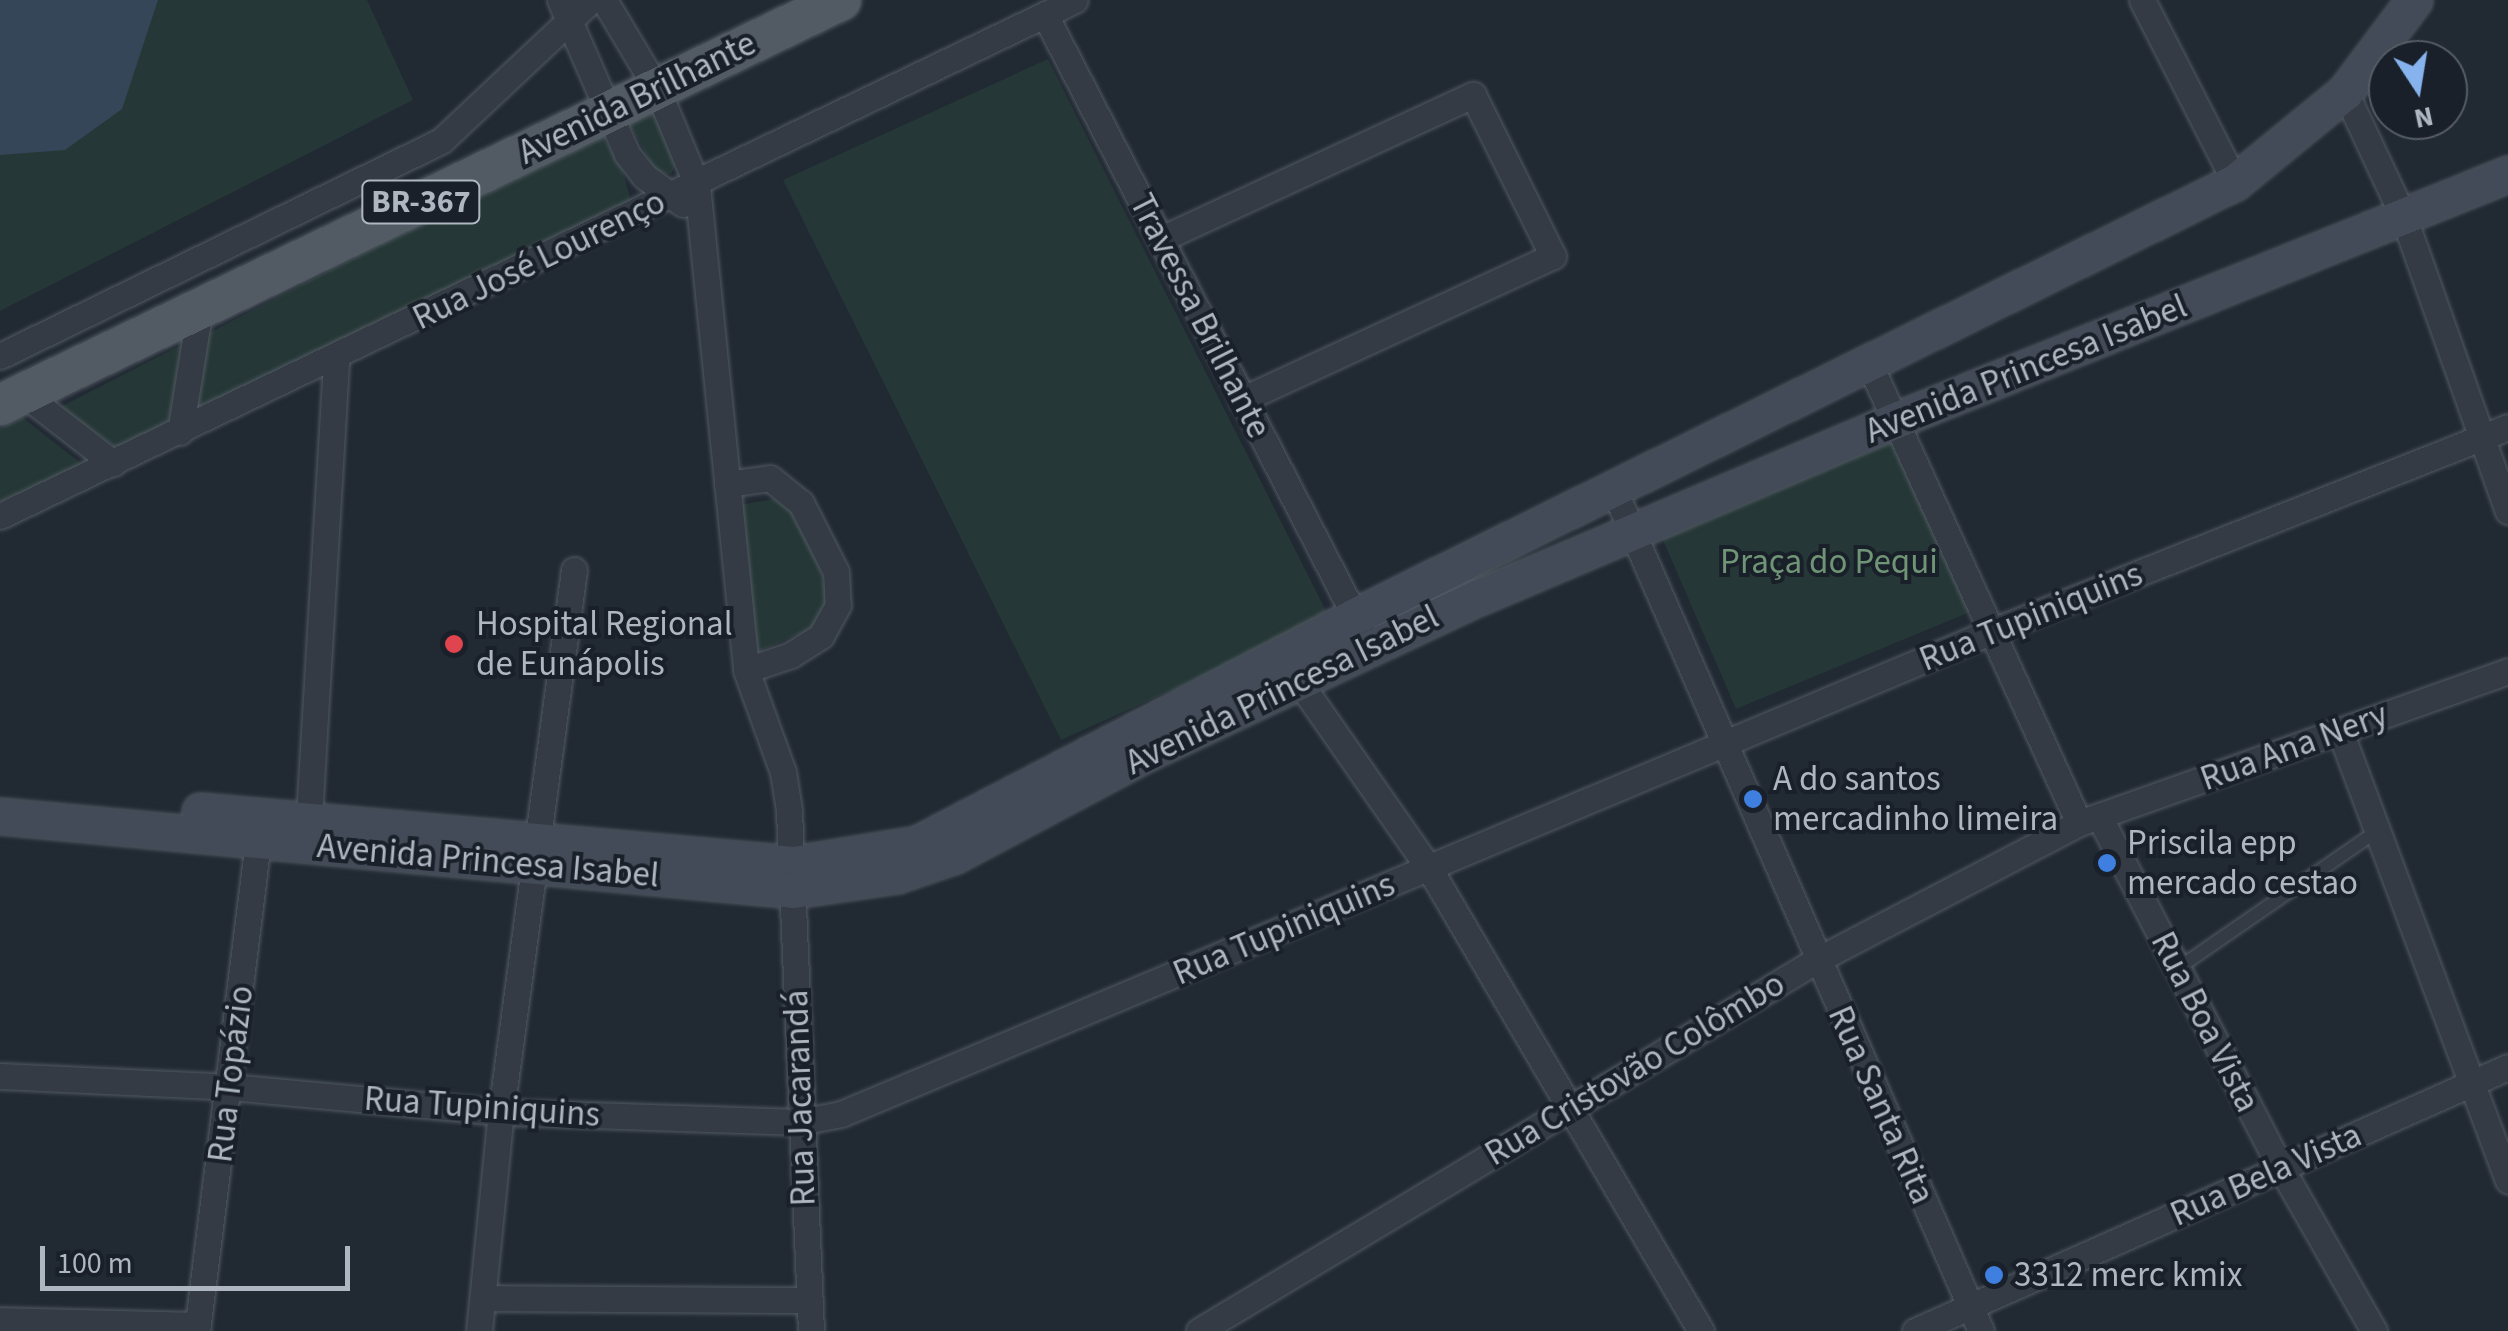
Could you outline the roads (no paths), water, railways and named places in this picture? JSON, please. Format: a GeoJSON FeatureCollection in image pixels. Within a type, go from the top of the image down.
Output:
{"type":"FeatureCollection","features":[{"type":"Feature","properties":{"kind":"main road","name":"Avenida Brilhante"},"geometry":{"type":"LineString","coordinates":[[12,399],[841,0]]}},
{"type":"Feature","properties":{"kind":"main road","name":"Avenida Princesa Isabel"},"geometry":{"type":"LineString","coordinates":[[0,816],[260,828],[535,849],[794,877],[942,833],[1363,631],[1464,564],[2236,182],[2345,92],[2414,0]]}},
{"type":"Feature","properties":{"kind":"main road","name":"Avenida Princesa Isabel"},"geometry":{"type":"LineString","coordinates":[[1363,631],[1480,597],[1896,420],[2508,174]]}},
{"type":"Feature","properties":{"kind":"main road"},"geometry":{"type":"LineString","coordinates":[[1464,564],[1480,597]]}},
{"type":"Feature","properties":{"kind":"main road","name":"Avenida Princesa Isabel"},"geometry":{"type":"LineString","coordinates":[[0,793],[260,828]]}},
{"type":"Feature","properties":{"kind":"street"},"geometry":{"type":"LineString","coordinates":[[0,356],[442,140],[566,11],[591,0]]}},
{"type":"Feature","properties":{"kind":"street","name":"Rua Jacarandá"},"geometry":{"type":"LineString","coordinates":[[604,0],[658,88],[697,184],[746,670],[783,772],[794,877],[810,1331]]}},
{"type":"Feature","properties":{"kind":"street","name":"Rua José Lourenço"},"geometry":{"type":"LineString","coordinates":[[0,516],[1075,0]]}},
{"type":"Feature","properties":{"kind":"street"},"geometry":{"type":"LineString","coordinates":[[2142,0],[2236,182]]}},
{"type":"Feature","properties":{"kind":"street"},"geometry":{"type":"LineString","coordinates":[[566,11],[627,154],[671,197],[701,214]]}},
{"type":"Feature","properties":{"kind":"street","name":"Travessa Brilhante"},"geometry":{"type":"LineString","coordinates":[[1045,15],[1363,631]]}},
{"type":"Feature","properties":{"kind":"street"},"geometry":{"type":"LineString","coordinates":[[2345,92],[2404,218],[2508,511]]}},
{"type":"Feature","properties":{"kind":"street"},"geometry":{"type":"LineString","coordinates":[[1161,238],[1474,94],[1553,256],[1242,400]]}},
{"type":"Feature","properties":{"kind":"street"},"geometry":{"type":"LineString","coordinates":[[180,432],[200,309]]}},
{"type":"Feature","properties":{"kind":"street"},"geometry":{"type":"LineString","coordinates":[[308,832],[336,362],[327,362]]}},
{"type":"Feature","properties":{"kind":"street","name":"Rua Boa Vista"},"geometry":{"type":"LineString","coordinates":[[1869,362],[1990,632],[2089,820],[2178,969],[2281,1168],[2374,1331]]}},
{"type":"Feature","properties":{"kind":"street"},"geometry":{"type":"LineString","coordinates":[[12,399],[113,463]]}},
{"type":"Feature","properties":{"kind":"street","name":"Rua Tupiniquins"},"geometry":{"type":"LineString","coordinates":[[0,1076],[230,1087],[501,1112],[800,1122],[914,1086],[1990,632],[2508,427]]}},
{"type":"Feature","properties":{"kind":"street"},"geometry":{"type":"LineString","coordinates":[[726,484],[770,478],[801,503],[836,572],[838,605],[821,636],[791,655],[746,670]]}},
{"type":"Feature","properties":{"kind":"street","name":"Rua Santa Rita"},"geometry":{"type":"LineString","coordinates":[[1615,492],[1721,744],[1981,1331]]}},
{"type":"Feature","properties":{"kind":"street"},"geometry":{"type":"LineString","coordinates":[[479,1331],[501,1112],[574,570]]}},
{"type":"Feature","properties":{"kind":"street"},"geometry":{"type":"LineString","coordinates":[[1289,668],[1428,868],[1700,1331]]}},
{"type":"Feature","properties":{"kind":"street","name":"Rua Ana Nery"},"geometry":{"type":"LineString","coordinates":[[2089,820],[2508,670]]}},
{"type":"Feature","properties":{"kind":"street"},"geometry":{"type":"LineString","coordinates":[[2340,732],[2374,832],[2508,1181]]}},
{"type":"Feature","properties":{"kind":"street","name":"Rua Cristovão Colômbo"},"geometry":{"type":"LineString","coordinates":[[1199,1331],[1817,960],[2089,820]]}},
{"type":"Feature","properties":{"kind":"street","name":"Rua Topázio"},"geometry":{"type":"LineString","coordinates":[[198,1328],[260,828]]}},
{"type":"Feature","properties":{"kind":"street","name":"Rua Bela Vista"},"geometry":{"type":"LineString","coordinates":[[1915,1331],[2508,1067]]}},
{"type":"Feature","properties":{"kind":"street"},"geometry":{"type":"LineString","coordinates":[[484,1298],[808,1300]]}},
{"type":"Feature","properties":{"kind":"street"},"geometry":{"type":"LineString","coordinates":[[0,1320],[198,1328]]}},
{"type":"Feature","properties":{"kind":"lane"},"geometry":{"type":"LineString","coordinates":[[2178,969],[2374,832]]}},
{"type":"Feature","properties":{"kind":"water"},"geometry":{"type":"Polygon","coordinates":[[[0,0],[158,0],[122,109],[65,150],[0,155],[0,0]]]}},
{"type":"Feature","properties":{"kind":"place","name":"Hospital Regional de Eunápolis"},"geometry":{"type":"Point","coordinates":[454,644]}},
{"type":"Feature","properties":{"kind":"place","name":"A do santos mercadinho limeira"},"geometry":{"type":"Point","coordinates":[1753,799]}},
{"type":"Feature","properties":{"kind":"place","name":"Priscila epp mercado cestao"},"geometry":{"type":"Point","coordinates":[2107,863]}},
{"type":"Feature","properties":{"kind":"place","name":"3312 merc kmix"},"geometry":{"type":"Point","coordinates":[1994,1275]}},
{"type":"Feature","properties":{"kind":"park label","name":"Praça do Pequi"},"geometry":{"type":"Point","coordinates":[1829,562]}}]}
